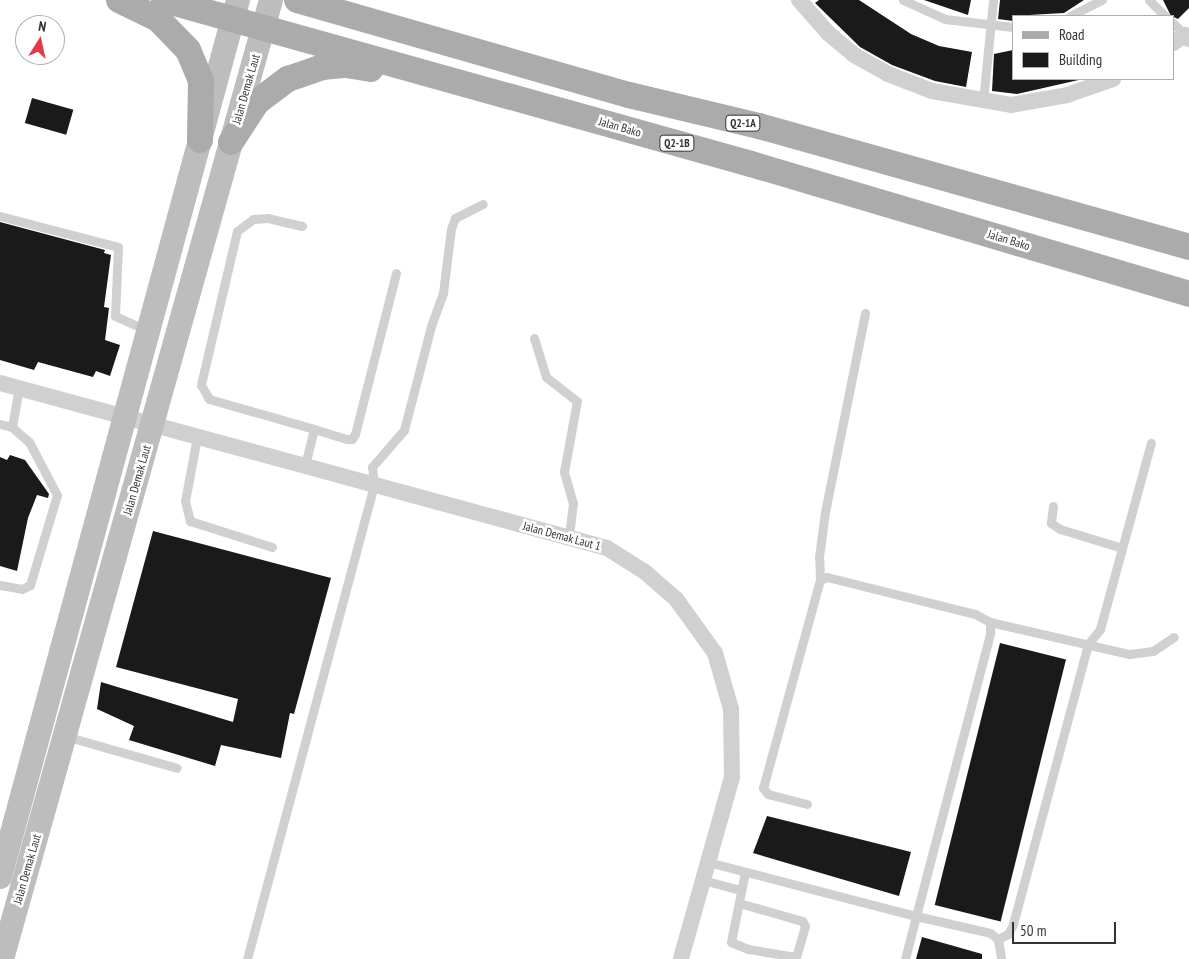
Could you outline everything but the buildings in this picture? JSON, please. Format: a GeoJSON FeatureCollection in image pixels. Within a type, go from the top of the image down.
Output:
{"type":"FeatureCollection","features":[{"type":"Feature","properties":{"kind":"main road"},"geometry":{"type":"LineString","coordinates":[[119,0],[158,19],[188,50],[202,81],[200,140]]}},
{"type":"Feature","properties":{"kind":"main road","name":"Jalan Bako"},"geometry":{"type":"LineString","coordinates":[[164,0],[236,9],[264,27],[751,164],[1189,294]]}},
{"type":"Feature","properties":{"kind":"main road","name":"Jalan Demak Laut"},"geometry":{"type":"LineString","coordinates":[[2,959],[271,0]]}},
{"type":"Feature","properties":{"kind":"main road","name":"Q2-1A"},"geometry":{"type":"LineString","coordinates":[[297,0],[629,95],[759,126],[1188,242]]}},
{"type":"Feature","properties":{"kind":"main road"},"geometry":{"type":"LineString","coordinates":[[362,0],[739,108],[759,126]]}},
{"type":"Feature","properties":{"kind":"main road","name":"Jalan Demak Laut"},"geometry":{"type":"LineString","coordinates":[[0,877],[236,9]]}},
{"type":"Feature","properties":{"kind":"main road"},"geometry":{"type":"LineString","coordinates":[[231,142],[257,102],[281,84],[304,72],[346,65],[724,166],[751,164]]}},
{"type":"Feature","properties":{"kind":"street"},"geometry":{"type":"LineString","coordinates":[[799,0],[841,45],[888,74],[932,91],[1011,105],[1092,88],[1111,80]]}},
{"type":"Feature","properties":{"kind":"street","name":"Jalan Demak Laut 1"},"geometry":{"type":"LineString","coordinates":[[0,383],[607,548],[645,572],[676,599],[715,653],[731,709],[732,777],[680,959]]}},
{"type":"Feature","properties":{"kind":"lane"},"geometry":{"type":"LineString","coordinates":[[903,0],[944,19],[990,26],[1012,27]]}},
{"type":"Feature","properties":{"kind":"lane"},"geometry":{"type":"LineString","coordinates":[[983,101],[992,0]]}},
{"type":"Feature","properties":{"kind":"lane"},"geometry":{"type":"LineString","coordinates":[[1072,15],[1102,0]]}},
{"type":"Feature","properties":{"kind":"lane"},"geometry":{"type":"LineString","coordinates":[[1149,0],[1164,15]]}},
{"type":"Feature","properties":{"kind":"lane"},"geometry":{"type":"LineString","coordinates":[[1174,25],[1182,39]]}},
{"type":"Feature","properties":{"kind":"lane"},"geometry":{"type":"LineString","coordinates":[[246,959],[374,485],[372,467],[404,430],[430,326],[443,293],[450,230],[455,218],[483,204]]}},
{"type":"Feature","properties":{"kind":"lane"},"geometry":{"type":"LineString","coordinates":[[0,216],[118,247],[115,316],[148,332]]}},
{"type":"Feature","properties":{"kind":"lane"},"geometry":{"type":"LineString","coordinates":[[302,226],[268,218],[253,219],[238,231],[201,385],[209,400],[347,439],[355,434],[396,273]]}},
{"type":"Feature","properties":{"kind":"lane"},"geometry":{"type":"LineString","coordinates":[[807,804],[768,794],[763,788],[820,580],[819,557],[825,512],[865,313]]}},
{"type":"Feature","properties":{"kind":"lane"},"geometry":{"type":"LineString","coordinates":[[534,338],[546,377],[577,401],[564,472],[573,503],[569,538]]}},
{"type":"Feature","properties":{"kind":"lane"},"geometry":{"type":"LineString","coordinates":[[12,427],[19,388]]}},
{"type":"Feature","properties":{"kind":"lane"},"geometry":{"type":"LineString","coordinates":[[0,424],[12,427],[29,442],[57,495],[30,585],[22,589],[0,585]]}},
{"type":"Feature","properties":{"kind":"lane"},"geometry":{"type":"LineString","coordinates":[[305,466],[314,429]]}},
{"type":"Feature","properties":{"kind":"lane"},"geometry":{"type":"LineString","coordinates":[[197,437],[184,501],[190,521],[272,547]]}},
{"type":"Feature","properties":{"kind":"lane"},"geometry":{"type":"LineString","coordinates":[[998,939],[1008,934],[1013,924],[1088,644],[1100,629],[1151,442]]}},
{"type":"Feature","properties":{"kind":"lane"},"geometry":{"type":"LineString","coordinates":[[1053,506],[1051,523],[1060,529],[1122,548]]}},
{"type":"Feature","properties":{"kind":"lane"},"geometry":{"type":"LineString","coordinates":[[820,580],[837,579],[974,614],[990,622],[1130,654],[1153,651],[1174,637]]}},
{"type":"Feature","properties":{"kind":"lane"},"geometry":{"type":"LineString","coordinates":[[905,959],[990,633],[990,622]]}},
{"type":"Feature","properties":{"kind":"lane"},"geometry":{"type":"LineString","coordinates":[[65,736],[177,768]]}},
{"type":"Feature","properties":{"kind":"lane"},"geometry":{"type":"LineString","coordinates":[[708,862],[916,916],[990,933],[998,939],[1002,959]]}},
{"type":"Feature","properties":{"kind":"lane"},"geometry":{"type":"LineString","coordinates":[[739,903],[802,921],[805,926],[796,957],[756,951],[731,942],[744,872]]}},
{"type":"Feature","properties":{"kind":"lane"},"geometry":{"type":"LineString","coordinates":[[703,880],[740,890]]}}]}
